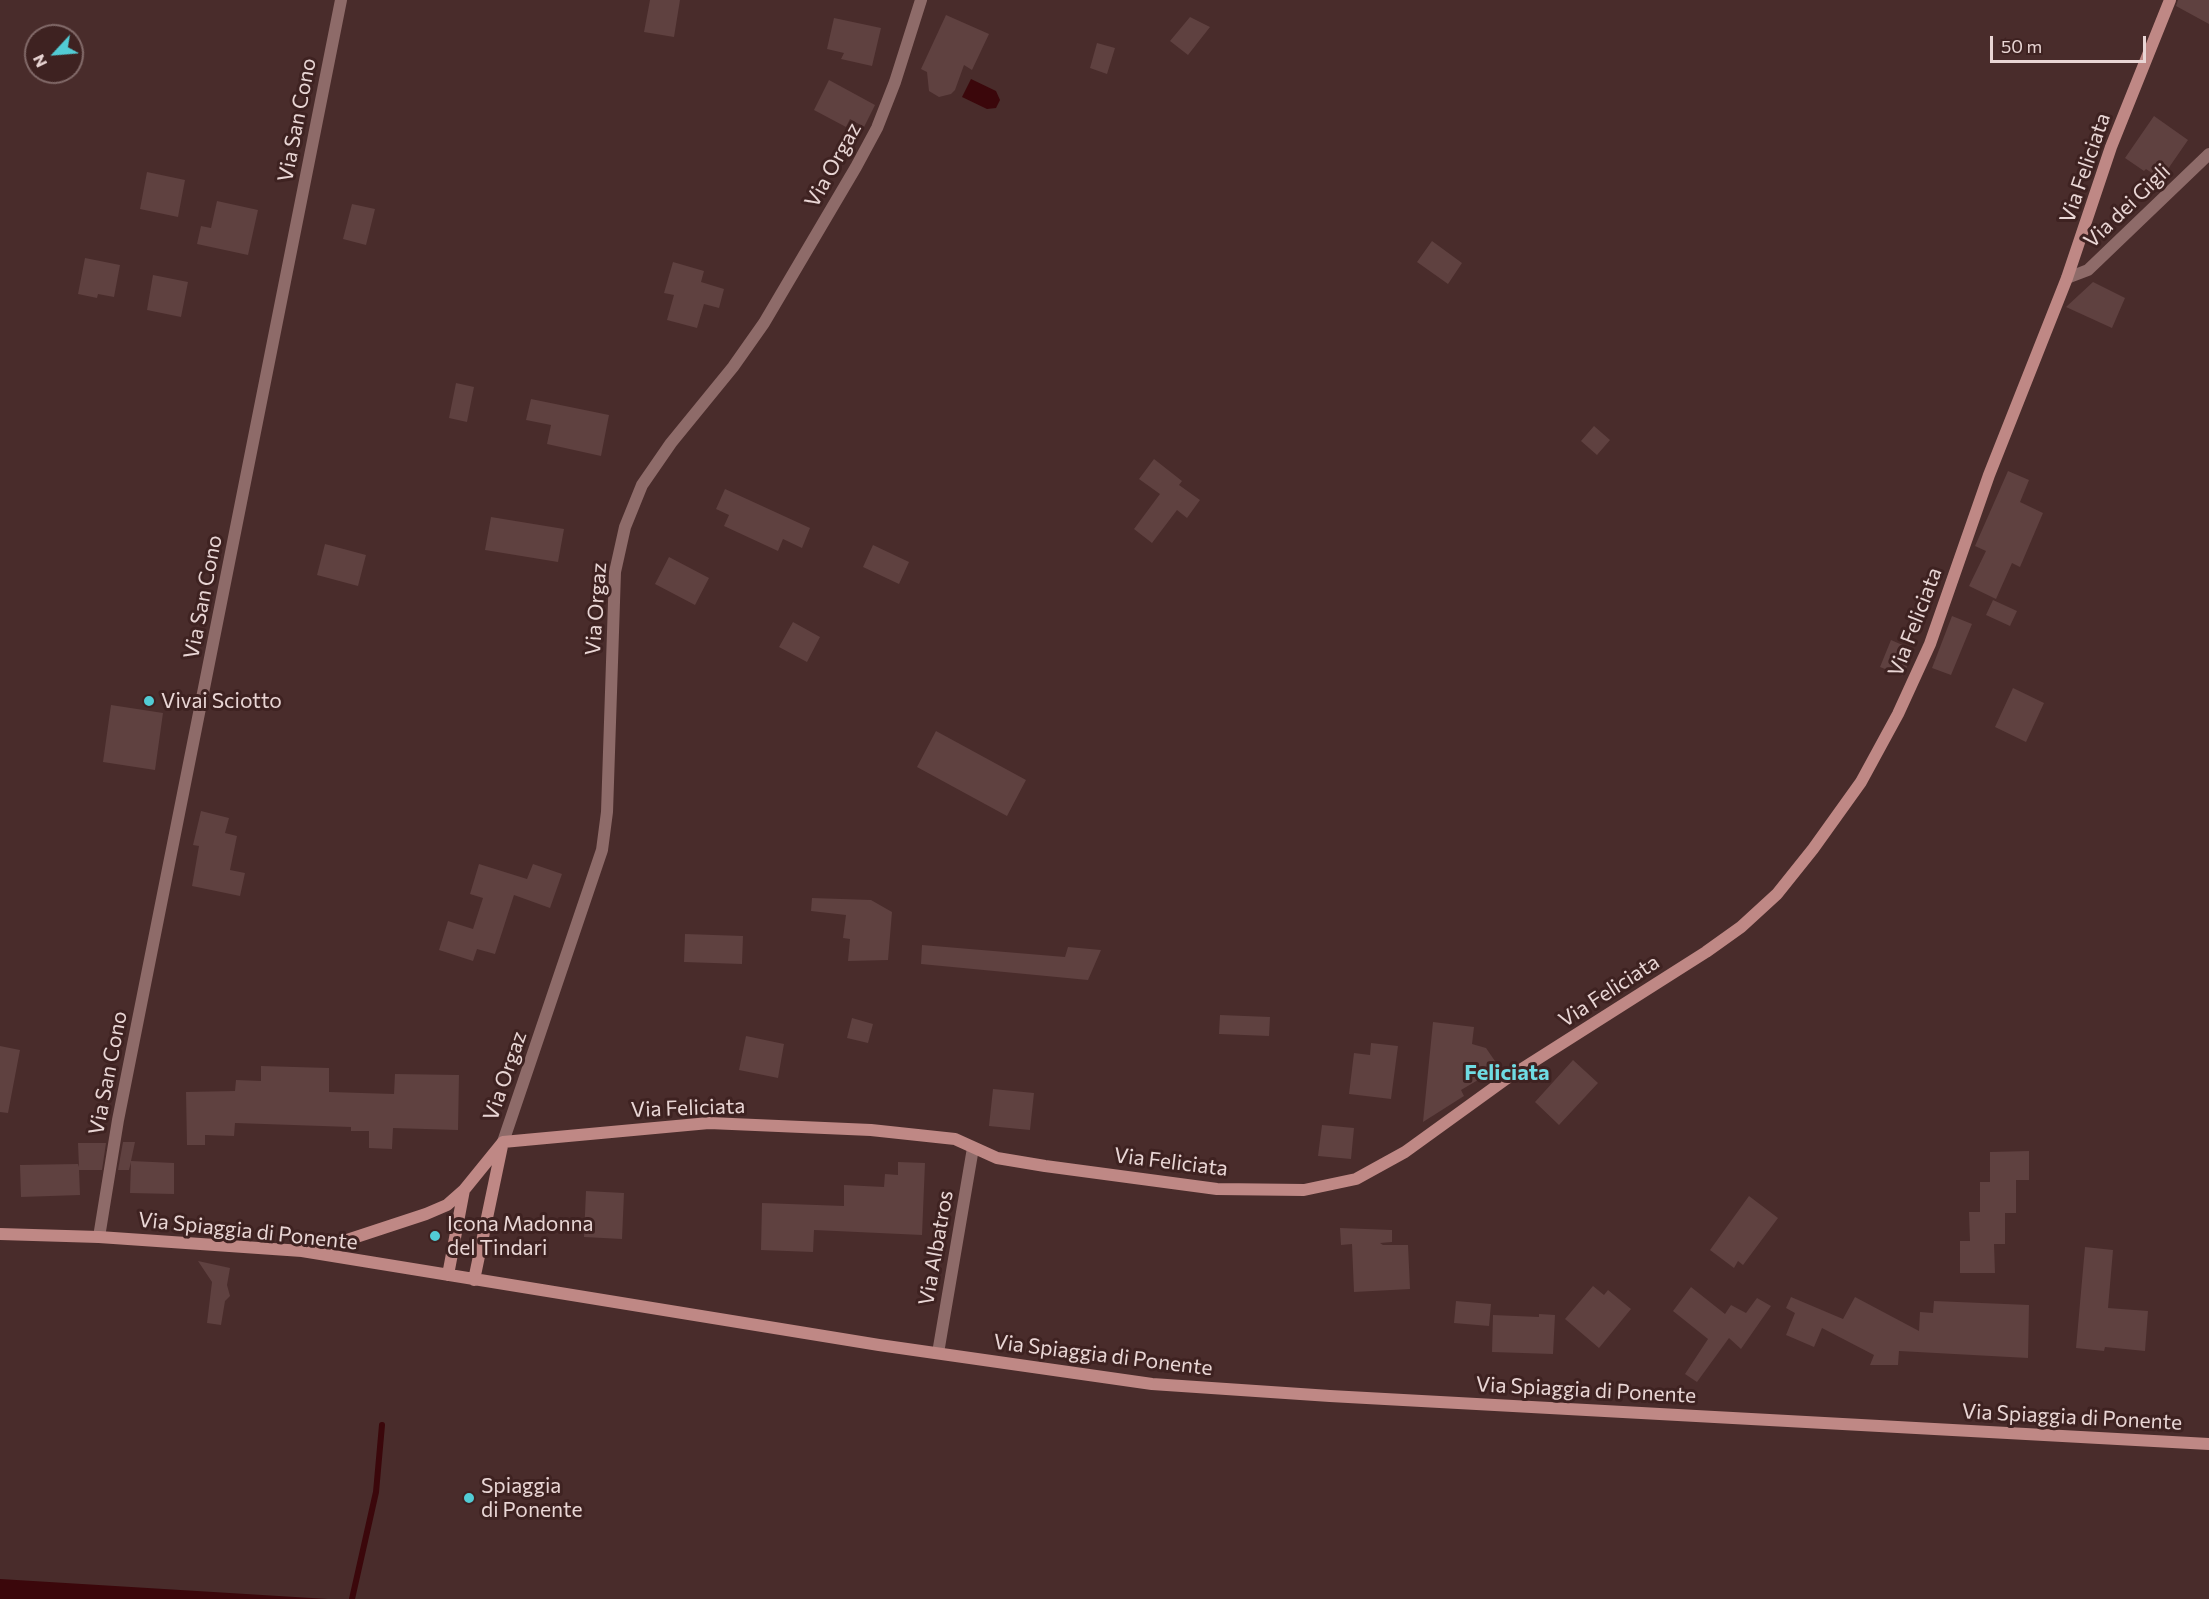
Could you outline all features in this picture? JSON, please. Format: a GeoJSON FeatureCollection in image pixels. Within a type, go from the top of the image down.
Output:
{"type":"FeatureCollection","features":[{"type":"Feature","properties":{"kind":"street","name":"Via San Cono"},"geometry":{"type":"LineString","coordinates":[[99,1237],[118,1120],[341,0]]}},
{"type":"Feature","properties":{"kind":"street","name":"Via Orgaz"},"geometry":{"type":"LineString","coordinates":[[503,1142],[602,849],[607,812],[615,572],[625,527],[642,485],[671,443],[733,367],[764,323],[856,167],[877,129],[896,82],[921,0]]}},
{"type":"Feature","properties":{"kind":"street","name":"Via Feliciata"},"geometry":{"type":"LineString","coordinates":[[503,1142],[709,1123],[871,1131],[955,1139],[997,1158],[1045,1166],[1217,1189],[1304,1190],[1356,1179],[1405,1152],[1506,1079],[1706,952],[1741,927],[1777,894],[1813,849],[1861,782],[1898,714],[1930,644],[1989,474],[2067,278],[2111,147],[2170,0]]}},
{"type":"Feature","properties":{"kind":"street","name":"Via dei Gigli"},"geometry":{"type":"LineString","coordinates":[[2067,278],[2088,270],[2209,154]]}},
{"type":"Feature","properties":{"kind":"street"},"geometry":{"type":"LineString","coordinates":[[302,1251],[347,1240],[447,1205],[464,1190],[503,1142]]}},
{"type":"Feature","properties":{"kind":"street"},"geometry":{"type":"LineString","coordinates":[[474,1280],[503,1142]]}},
{"type":"Feature","properties":{"kind":"street","name":"Via Albatros"},"geometry":{"type":"LineString","coordinates":[[938,1353],[973,1148]]}},
{"type":"Feature","properties":{"kind":"street"},"geometry":{"type":"LineString","coordinates":[[448,1275],[464,1190]]}},
{"type":"Feature","properties":{"kind":"street","name":"Via Spiaggia di Ponente"},"geometry":{"type":"LineString","coordinates":[[0,1234],[99,1237],[302,1251],[938,1353],[1164,1384],[1354,1397],[2209,1444]]}},
{"type":"Feature","properties":{"kind":"shaded area"},"geometry":{"type":"Polygon","coordinates":[[[971,79],[996,91],[1000,100],[996,108],[987,109],[962,97],[971,79]]]}},
{"type":"Feature","properties":{"kind":"shaded area"},"geometry":{"type":"Polygon","coordinates":[[[0,1579],[328,1599],[0,1599],[0,1579]]]}},
{"type":"Feature","properties":{"kind":"building"},"geometry":{"type":"Polygon","coordinates":[[[650,0],[680,0],[674,37],[644,32],[650,0]]]}},
{"type":"Feature","properties":{"kind":"building"},"geometry":{"type":"Polygon","coordinates":[[[2178,0],[2209,0],[2209,24],[2176,6],[2178,0]]]}},
{"type":"Feature","properties":{"kind":"building"},"geometry":{"type":"Polygon","coordinates":[[[946,15],[989,34],[972,70],[964,65],[955,90],[951,94],[939,97],[929,91],[927,72],[921,69],[946,15]]]}},
{"type":"Feature","properties":{"kind":"building"},"geometry":{"type":"Polygon","coordinates":[[[1190,17],[1210,27],[1188,55],[1170,41],[1190,17]]]}},
{"type":"Feature","properties":{"kind":"building"},"geometry":{"type":"Polygon","coordinates":[[[834,18],[881,28],[872,66],[841,59],[844,53],[827,49],[834,18]]]}},
{"type":"Feature","properties":{"kind":"building"},"geometry":{"type":"Polygon","coordinates":[[[1097,43],[1115,48],[1107,74],[1090,68],[1097,43]]]}},
{"type":"Feature","properties":{"kind":"building"},"geometry":{"type":"Polygon","coordinates":[[[829,80],[875,105],[864,127],[850,119],[846,127],[814,110],[829,80]]]}},
{"type":"Feature","properties":{"kind":"building"},"geometry":{"type":"Polygon","coordinates":[[[2154,116],[2188,140],[2161,179],[2125,158],[2154,116]]]}},
{"type":"Feature","properties":{"kind":"building"},"geometry":{"type":"Polygon","coordinates":[[[147,172],[185,180],[178,217],[140,209],[147,172]]]}},
{"type":"Feature","properties":{"kind":"building"},"geometry":{"type":"Polygon","coordinates":[[[217,201],[258,210],[248,255],[197,244],[201,226],[211,228],[217,201]]]}},
{"type":"Feature","properties":{"kind":"building"},"geometry":{"type":"Polygon","coordinates":[[[352,204],[375,209],[366,245],[343,239],[352,204]]]}},
{"type":"Feature","properties":{"kind":"building"},"geometry":{"type":"Polygon","coordinates":[[[1432,241],[1462,263],[1448,284],[1417,262],[1432,241]]]}},
{"type":"Feature","properties":{"kind":"building"},"geometry":{"type":"Polygon","coordinates":[[[85,258],[120,265],[114,297],[98,294],[97,298],[78,294],[85,258]]]}},
{"type":"Feature","properties":{"kind":"building"},"geometry":{"type":"Polygon","coordinates":[[[673,262],[704,271],[701,282],[724,289],[719,308],[704,304],[697,328],[667,320],[674,295],[664,293],[673,262]]]}},
{"type":"Feature","properties":{"kind":"building"},"geometry":{"type":"Polygon","coordinates":[[[153,275],[188,282],[181,317],[147,310],[153,275]]]}},
{"type":"Feature","properties":{"kind":"building"},"geometry":{"type":"Polygon","coordinates":[[[2093,282],[2125,298],[2112,328],[2066,307],[2093,282]]]}},
{"type":"Feature","properties":{"kind":"building"},"geometry":{"type":"Polygon","coordinates":[[[456,383],[474,387],[467,422],[449,418],[456,383]]]}},
{"type":"Feature","properties":{"kind":"building"},"geometry":{"type":"Polygon","coordinates":[[[531,399],[609,415],[601,456],[547,444],[551,425],[526,420],[531,399]]]}},
{"type":"Feature","properties":{"kind":"building"},"geometry":{"type":"Polygon","coordinates":[[[1594,426],[1610,440],[1597,455],[1581,441],[1594,426]]]}},
{"type":"Feature","properties":{"kind":"building"},"geometry":{"type":"Polygon","coordinates":[[[1154,459],[1182,481],[1179,485],[1200,500],[1187,518],[1177,510],[1152,543],[1134,529],[1160,494],[1139,479],[1154,459]]]}},
{"type":"Feature","properties":{"kind":"building"},"geometry":{"type":"Polygon","coordinates":[[[2008,471],[2029,480],[2020,502],[2043,513],[2020,567],[2012,563],[1996,599],[1969,586],[1986,551],[1975,546],[2008,471]]]}},
{"type":"Feature","properties":{"kind":"building"},"geometry":{"type":"Polygon","coordinates":[[[725,489],[810,528],[802,548],[783,539],[778,551],[724,526],[729,515],[716,509],[725,489]]]}},
{"type":"Feature","properties":{"kind":"building"},"geometry":{"type":"Polygon","coordinates":[[[491,517],[564,529],[558,562],[485,550],[491,517]]]}},
{"type":"Feature","properties":{"kind":"building"},"geometry":{"type":"Polygon","coordinates":[[[325,544],[366,555],[358,586],[317,575],[325,544]]]}},
{"type":"Feature","properties":{"kind":"building"},"geometry":{"type":"Polygon","coordinates":[[[873,545],[909,562],[899,584],[863,567],[873,545]]]}},
{"type":"Feature","properties":{"kind":"building"},"geometry":{"type":"Polygon","coordinates":[[[669,557],[709,578],[695,605],[655,584],[669,557]]]}},
{"type":"Feature","properties":{"kind":"building"},"geometry":{"type":"Polygon","coordinates":[[[1993,600],[2017,611],[2010,626],[1986,615],[1993,600]]]}},
{"type":"Feature","properties":{"kind":"building"},"geometry":{"type":"Polygon","coordinates":[[[1952,616],[1972,624],[1951,675],[1932,668],[1952,616]]]}},
{"type":"Feature","properties":{"kind":"building"},"geometry":{"type":"Polygon","coordinates":[[[793,622],[820,637],[807,662],[779,647],[793,622]]]}},
{"type":"Feature","properties":{"kind":"building"},"geometry":{"type":"Polygon","coordinates":[[[1891,640],[1914,650],[1903,676],[1880,667],[1891,640]]]}},
{"type":"Feature","properties":{"kind":"building"},"geometry":{"type":"Polygon","coordinates":[[[2013,688],[2044,703],[2026,742],[1995,727],[2013,688]]]}},
{"type":"Feature","properties":{"kind":"building"},"geometry":{"type":"Polygon","coordinates":[[[111,705],[163,713],[155,770],[103,762],[111,705]]]}},
{"type":"Feature","properties":{"kind":"building"},"geometry":{"type":"Polygon","coordinates":[[[936,731],[1026,780],[1007,816],[917,767],[936,731]]]}},
{"type":"Feature","properties":{"kind":"building"},"geometry":{"type":"Polygon","coordinates":[[[201,811],[229,818],[225,833],[237,836],[230,870],[245,873],[240,896],[192,886],[199,846],[193,845],[201,811]]]}},
{"type":"Feature","properties":{"kind":"building"},"geometry":{"type":"Polygon","coordinates":[[[479,864],[527,879],[533,864],[562,874],[550,908],[514,895],[495,954],[477,949],[473,961],[439,950],[448,921],[473,929],[483,898],[470,894],[479,864]]]}},
{"type":"Feature","properties":{"kind":"building"},"geometry":{"type":"Polygon","coordinates":[[[812,898],[871,900],[892,912],[888,960],[848,961],[850,939],[843,938],[846,915],[811,911],[812,898]]]}},
{"type":"Feature","properties":{"kind":"building"},"geometry":{"type":"Polygon","coordinates":[[[685,934],[743,936],[742,964],[684,962],[685,934]]]}},
{"type":"Feature","properties":{"kind":"building"},"geometry":{"type":"Polygon","coordinates":[[[922,945],[1065,957],[1068,947],[1101,950],[1088,980],[921,964],[922,945]]]}},
{"type":"Feature","properties":{"kind":"building"},"geometry":{"type":"Polygon","coordinates":[[[1220,1015],[1270,1017],[1269,1036],[1219,1034],[1220,1015]]]}},
{"type":"Feature","properties":{"kind":"building"},"geometry":{"type":"Polygon","coordinates":[[[852,1018],[873,1024],[868,1043],[847,1038],[852,1018]]]}},
{"type":"Feature","properties":{"kind":"building"},"geometry":{"type":"Polygon","coordinates":[[[1433,1022],[1474,1027],[1472,1044],[1486,1048],[1497,1064],[1493,1067],[1495,1070],[1461,1090],[1464,1096],[1423,1122],[1433,1022]]]}},
{"type":"Feature","properties":{"kind":"building"},"geometry":{"type":"Polygon","coordinates":[[[746,1036],[784,1044],[778,1078],[739,1070],[746,1036]]]}},
{"type":"Feature","properties":{"kind":"building"},"geometry":{"type":"Polygon","coordinates":[[[1371,1043],[1398,1046],[1391,1099],[1349,1094],[1354,1053],[1370,1055],[1371,1043]]]}},
{"type":"Feature","properties":{"kind":"building"},"geometry":{"type":"Polygon","coordinates":[[[0,1046],[20,1050],[8,1113],[0,1112],[0,1046]]]}},
{"type":"Feature","properties":{"kind":"building"},"geometry":{"type":"Polygon","coordinates":[[[1573,1060],[1598,1083],[1559,1125],[1535,1102],[1573,1060]]]}},
{"type":"Feature","properties":{"kind":"building"},"geometry":{"type":"Polygon","coordinates":[[[261,1066],[329,1068],[329,1092],[394,1094],[395,1074],[459,1075],[458,1130],[393,1128],[392,1149],[369,1148],[369,1131],[351,1131],[351,1127],[235,1123],[234,1136],[205,1135],[205,1145],[187,1145],[186,1092],[235,1091],[236,1080],[261,1081],[261,1066]]]}},
{"type":"Feature","properties":{"kind":"building"},"geometry":{"type":"Polygon","coordinates":[[[993,1089],[1034,1093],[1030,1130],[989,1126],[993,1089]]]}},
{"type":"Feature","properties":{"kind":"building"},"geometry":{"type":"Polygon","coordinates":[[[1322,1125],[1354,1128],[1351,1159],[1318,1156],[1322,1125]]]}},
{"type":"Feature","properties":{"kind":"building"},"geometry":{"type":"Polygon","coordinates":[[[123,1142],[135,1142],[131,1161],[174,1163],[174,1194],[130,1193],[131,1162],[129,1170],[118,1170],[123,1142]]]}},
{"type":"Feature","properties":{"kind":"building"},"geometry":{"type":"Polygon","coordinates":[[[78,1143],[106,1143],[102,1170],[79,1170],[80,1195],[21,1197],[20,1165],[78,1164],[79,1167],[78,1143]]]}},
{"type":"Feature","properties":{"kind":"building"},"geometry":{"type":"Polygon","coordinates":[[[2029,1151],[2029,1180],[2016,1180],[2016,1213],[2005,1213],[2005,1244],[1994,1244],[1995,1273],[1960,1273],[1960,1241],[1970,1241],[1969,1212],[1980,1212],[1980,1182],[1990,1182],[1990,1152],[2029,1151]]]}},
{"type":"Feature","properties":{"kind":"building"},"geometry":{"type":"Polygon","coordinates":[[[898,1162],[925,1163],[922,1235],[814,1230],[813,1252],[761,1250],[762,1203],[844,1206],[844,1185],[884,1187],[885,1174],[898,1175],[898,1162]]]}},
{"type":"Feature","properties":{"kind":"building"},"geometry":{"type":"Polygon","coordinates":[[[586,1191],[624,1193],[622,1239],[584,1237],[586,1191]]]}},
{"type":"Feature","properties":{"kind":"building"},"geometry":{"type":"Polygon","coordinates":[[[1749,1196],[1778,1218],[1743,1265],[1738,1261],[1734,1268],[1710,1250],[1749,1196]]]}},
{"type":"Feature","properties":{"kind":"building"},"geometry":{"type":"Polygon","coordinates":[[[1340,1228],[1392,1230],[1392,1242],[1380,1243],[1408,1245],[1410,1289],[1354,1292],[1352,1244],[1341,1245],[1340,1228]]]}},
{"type":"Feature","properties":{"kind":"building"},"geometry":{"type":"Polygon","coordinates":[[[2085,1247],[2113,1250],[2108,1308],[2148,1311],[2145,1351],[2105,1347],[2104,1351],[2076,1348],[2085,1247]]]}},
{"type":"Feature","properties":{"kind":"building"},"geometry":{"type":"Polygon","coordinates":[[[198,1261],[230,1268],[227,1285],[230,1296],[225,1301],[221,1325],[207,1323],[212,1282],[198,1261]]]}},
{"type":"Feature","properties":{"kind":"building"},"geometry":{"type":"Polygon","coordinates":[[[1593,1286],[1604,1295],[1608,1290],[1631,1309],[1599,1348],[1565,1319],[1593,1286]]]}},
{"type":"Feature","properties":{"kind":"building"},"geometry":{"type":"Polygon","coordinates":[[[1691,1287],[1725,1314],[1731,1305],[1746,1313],[1757,1298],[1771,1306],[1741,1349],[1729,1338],[1697,1382],[1685,1374],[1708,1339],[1673,1311],[1691,1287]]]}},
{"type":"Feature","properties":{"kind":"building"},"geometry":{"type":"Polygon","coordinates":[[[1791,1297],[1843,1319],[1855,1297],[1919,1331],[1920,1312],[1933,1313],[1934,1301],[2029,1305],[2028,1358],[1899,1351],[1898,1365],[1870,1365],[1874,1355],[1822,1328],[1814,1347],[1786,1335],[1795,1313],[1786,1308],[1791,1297]]]}},
{"type":"Feature","properties":{"kind":"building"},"geometry":{"type":"Polygon","coordinates":[[[1456,1301],[1491,1304],[1489,1326],[1454,1323],[1456,1301]]]}},
{"type":"Feature","properties":{"kind":"building"},"geometry":{"type":"Polygon","coordinates":[[[1539,1314],[1555,1315],[1553,1354],[1492,1352],[1493,1315],[1539,1317],[1539,1314]]]}},
{"type":"Feature","properties":{"kind":"waterway"},"geometry":{"type":"LineString","coordinates":[[352,1599],[376,1492],[382,1425]]}},
{"type":"Feature","properties":{"kind":"place","name":"Vivai Sciotto"},"geometry":{"type":"Point","coordinates":[149,701]}},
{"type":"Feature","properties":{"kind":"place","name":"Icona Madonna del Tindari"},"geometry":{"type":"Point","coordinates":[435,1236]}},
{"type":"Feature","properties":{"kind":"place","name":"Spiaggia di Ponente"},"geometry":{"type":"Point","coordinates":[469,1498]}},
{"type":"Feature","properties":{"kind":"district","name":"Feliciata"},"geometry":{"type":"Point","coordinates":[1507,1073]}}]}
